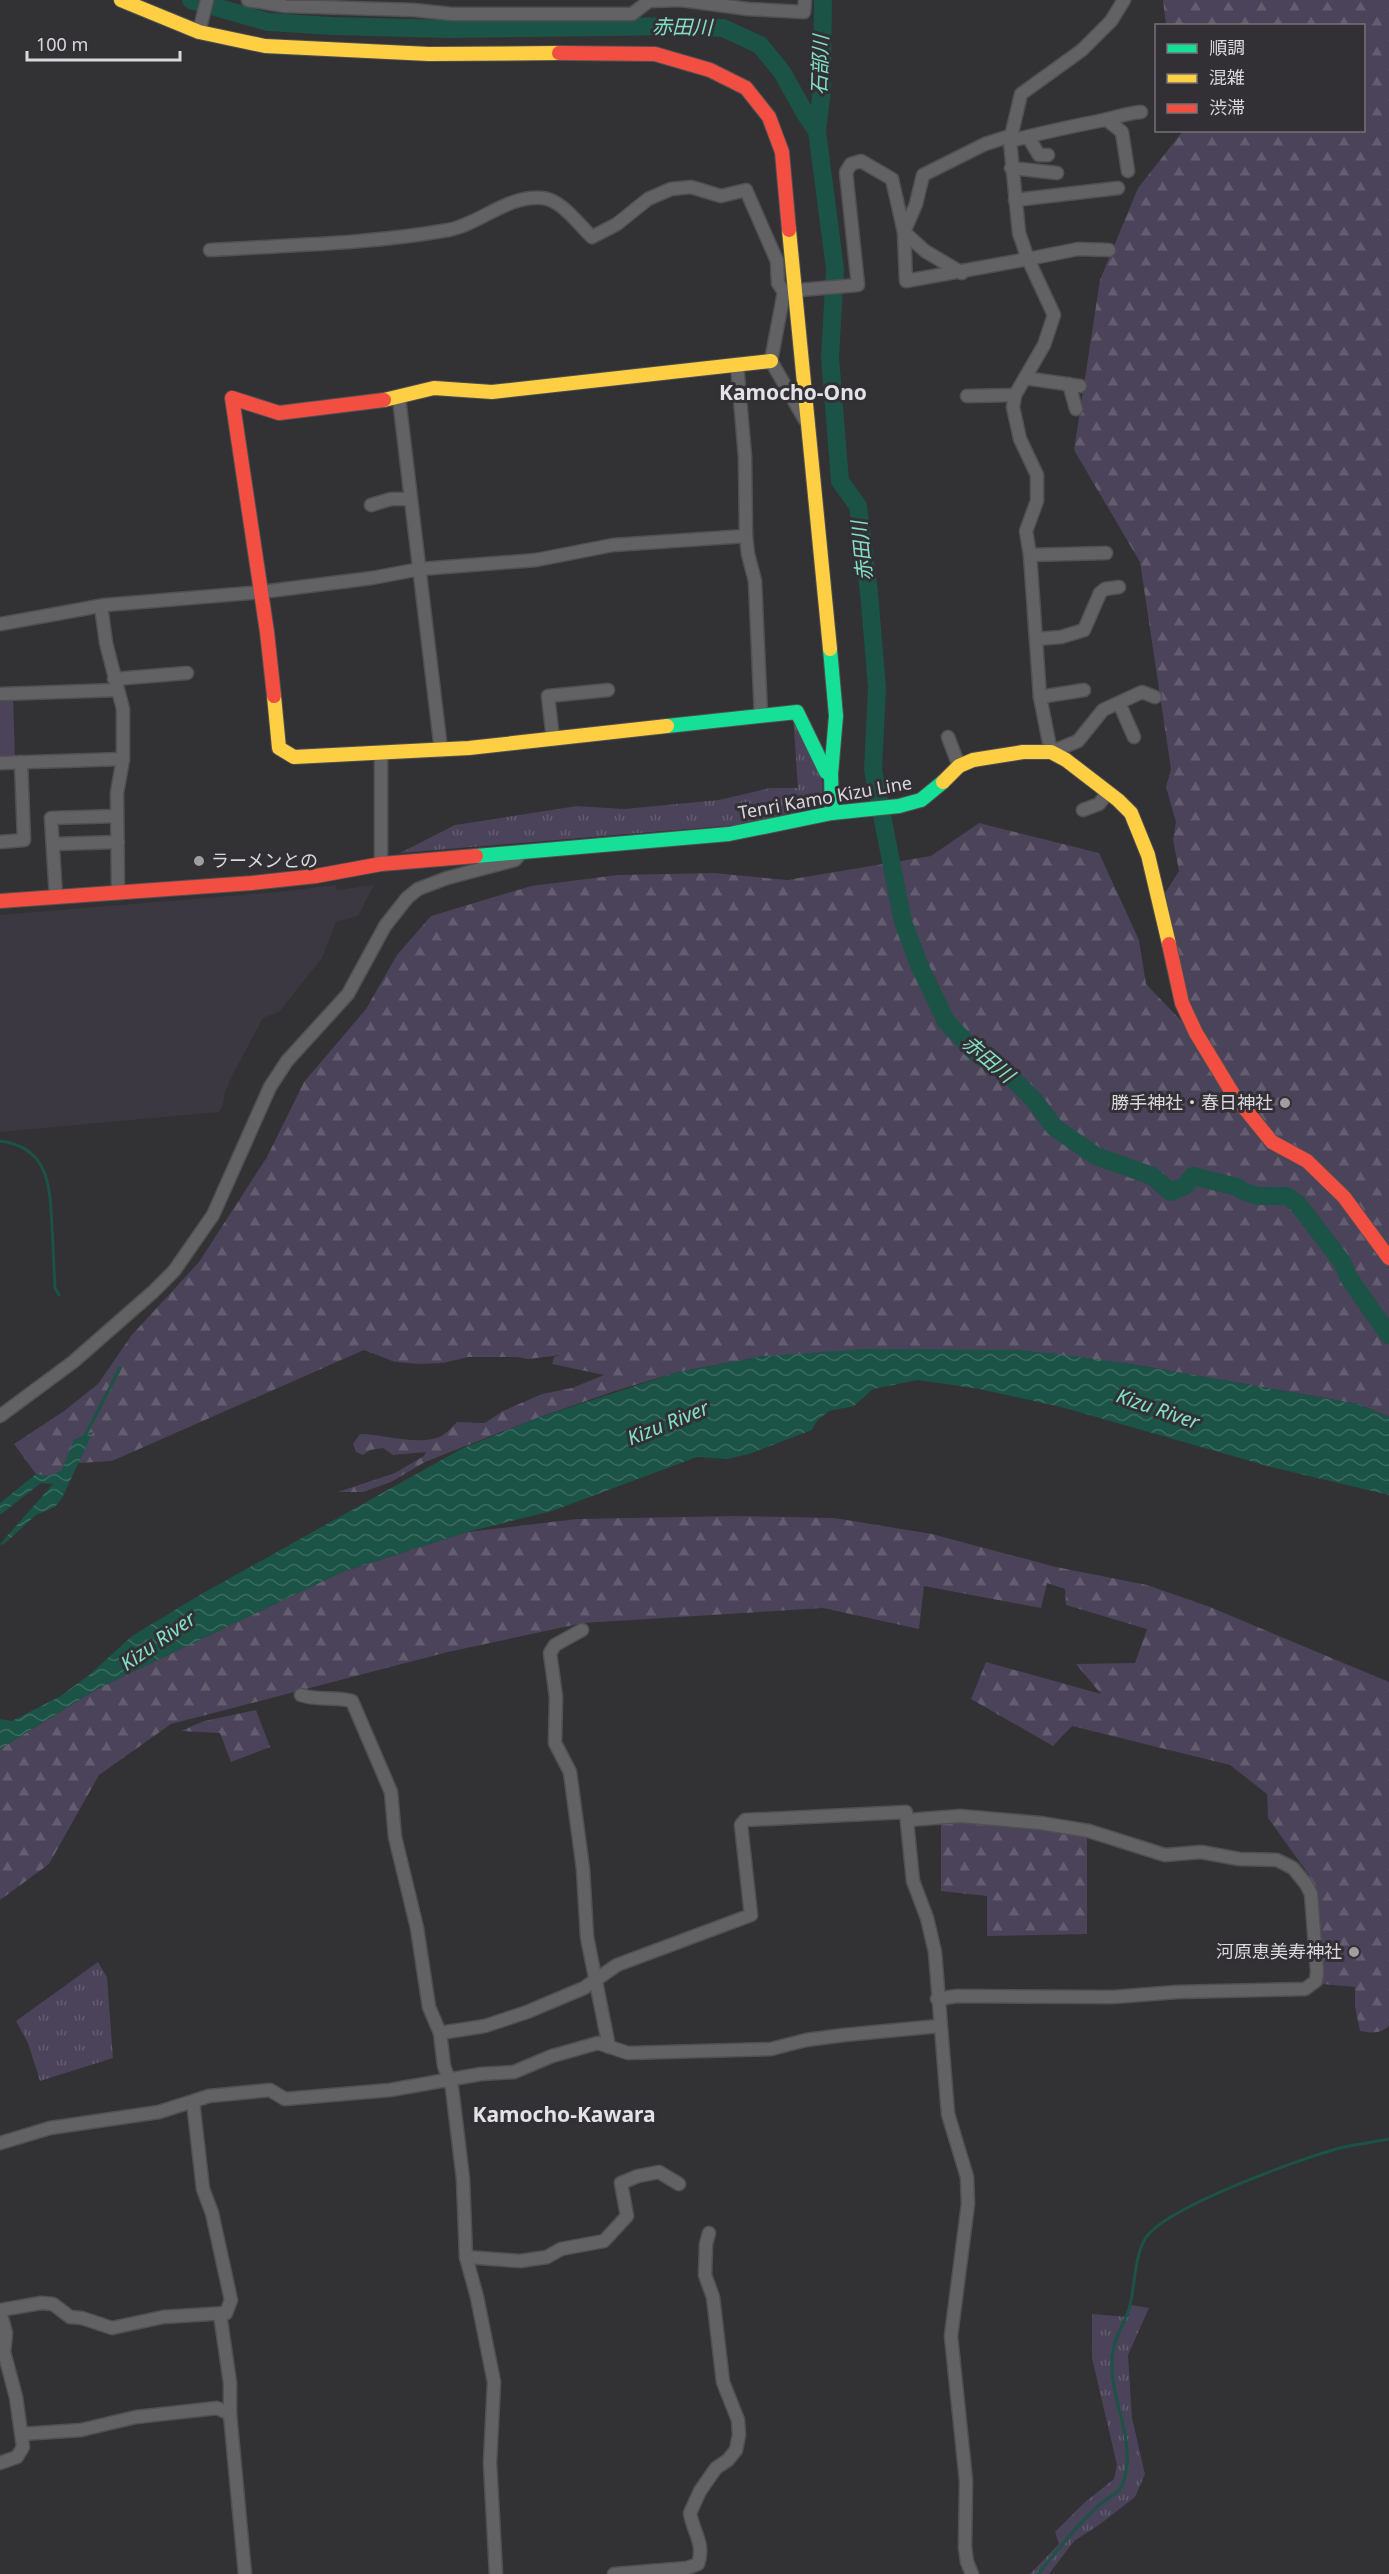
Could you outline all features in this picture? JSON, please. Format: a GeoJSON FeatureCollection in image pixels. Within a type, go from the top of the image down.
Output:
{"type":"FeatureCollection","features":[{"type":"Feature","properties":{"kind":"street"},"geometry":{"type":"LineString","coordinates":[[121,0],[200,29],[265,46],[435,54],[655,54],[710,70],[746,88],[769,117],[783,152],[789,291],[824,569],[836,716],[831,774],[832,813]]}},
{"type":"Feature","properties":{"kind":"street"},"geometry":{"type":"LineString","coordinates":[[200,29],[207,0]]}},
{"type":"Feature","properties":{"kind":"street"},"geometry":{"type":"LineString","coordinates":[[249,0],[285,6],[452,14],[632,14],[649,1],[681,0],[748,9],[804,12],[805,0]]}},
{"type":"Feature","properties":{"kind":"street"},"geometry":{"type":"LineString","coordinates":[[1051,752],[1040,697],[1030,555],[1026,531],[1037,501],[1036,475],[1020,439],[1013,407],[1015,395],[1044,345],[1054,315],[1028,259],[1019,233],[1010,139],[1021,94],[1082,51],[1111,21],[1124,0]]}},
{"type":"Feature","properties":{"kind":"street"},"geometry":{"type":"LineString","coordinates":[[904,232],[916,204],[923,175],[984,144],[1107,120],[1120,114],[1141,112]]}},
{"type":"Feature","properties":{"kind":"street"},"geometry":{"type":"LineString","coordinates":[[1107,120],[1122,132],[1128,171]]}},
{"type":"Feature","properties":{"kind":"street"},"geometry":{"type":"LineString","coordinates":[[1028,136],[1039,155],[1048,155]]}},
{"type":"Feature","properties":{"kind":"street"},"geometry":{"type":"LineString","coordinates":[[210,250],[376,239],[451,229],[513,202],[544,197],[559,205],[592,237],[617,224],[648,199],[671,189],[691,187],[721,196],[746,190],[777,261],[778,283],[789,291],[858,285],[846,172],[851,164],[861,161],[870,164],[892,179],[904,232],[906,281],[962,273],[1078,249],[1108,250]]}},
{"type":"Feature","properties":{"kind":"street"},"geometry":{"type":"LineString","coordinates":[[1011,168],[1057,172]]}},
{"type":"Feature","properties":{"kind":"street"},"geometry":{"type":"LineString","coordinates":[[1015,200],[1118,188]]}},
{"type":"Feature","properties":{"kind":"street"},"geometry":{"type":"LineString","coordinates":[[904,232],[925,250],[962,273]]}},
{"type":"Feature","properties":{"kind":"street"},"geometry":{"type":"LineString","coordinates":[[789,291],[771,361],[807,423]]}},
{"type":"Feature","properties":{"kind":"street"},"geometry":{"type":"LineString","coordinates":[[771,361],[492,392],[434,388],[418,390],[399,398],[279,413],[232,398],[261,592],[281,751],[294,757],[441,750],[797,712],[826,772],[831,774]]}},
{"type":"Feature","properties":{"kind":"street"},"geometry":{"type":"LineString","coordinates":[[737,364],[745,457],[746,536],[755,582],[761,716]]}},
{"type":"Feature","properties":{"kind":"street"},"geometry":{"type":"LineString","coordinates":[[1025,378],[1075,385],[1076,409]]}},
{"type":"Feature","properties":{"kind":"street"},"geometry":{"type":"LineString","coordinates":[[967,396],[1015,395]]}},
{"type":"Feature","properties":{"kind":"street"},"geometry":{"type":"LineString","coordinates":[[399,398],[441,750]]}},
{"type":"Feature","properties":{"kind":"street"},"geometry":{"type":"LineString","coordinates":[[371,505],[391,499],[411,499]]}},
{"type":"Feature","properties":{"kind":"street"},"geometry":{"type":"LineString","coordinates":[[0,624],[101,606],[261,592],[372,578],[420,569],[536,560],[613,545],[746,536]]}},
{"type":"Feature","properties":{"kind":"street"},"geometry":{"type":"LineString","coordinates":[[1030,555],[1106,553]]}},
{"type":"Feature","properties":{"kind":"street"},"geometry":{"type":"LineString","coordinates":[[1036,639],[1061,637],[1084,630],[1100,593],[1105,589],[1119,587]]}},
{"type":"Feature","properties":{"kind":"street"},"geometry":{"type":"LineString","coordinates":[[101,606],[115,684],[123,709],[123,759],[117,794],[118,892]]}},
{"type":"Feature","properties":{"kind":"street"},"geometry":{"type":"LineString","coordinates":[[0,694],[115,684],[187,673]]}},
{"type":"Feature","properties":{"kind":"street"},"geometry":{"type":"LineString","coordinates":[[553,739],[548,696],[608,690]]}},
{"type":"Feature","properties":{"kind":"street"},"geometry":{"type":"LineString","coordinates":[[1040,697],[1084,690]]}},
{"type":"Feature","properties":{"kind":"street"},"geometry":{"type":"LineString","coordinates":[[1051,752],[1078,741],[1103,710],[1142,692],[1155,697]]}},
{"type":"Feature","properties":{"kind":"street"},"geometry":{"type":"LineString","coordinates":[[1119,703],[1134,737]]}},
{"type":"Feature","properties":{"kind":"street"},"geometry":{"type":"LineString","coordinates":[[948,737],[959,766]]}},
{"type":"Feature","properties":{"kind":"street","name":"Tenri Kamo Kizu Line"},"geometry":{"type":"LineString","coordinates":[[0,901],[316,876],[381,864],[729,834],[832,813],[899,806],[921,800],[933,792],[959,766],[987,757],[1023,752],[1051,752]]}},
{"type":"Feature","properties":{"kind":"street"},"geometry":{"type":"LineString","coordinates":[[1051,752],[1066,760],[1108,792],[1131,813],[1148,855],[1182,1004],[1196,1033],[1233,1094],[1272,1142],[1307,1161],[1344,1197],[1389,1258]]}},
{"type":"Feature","properties":{"kind":"street"},"geometry":{"type":"LineString","coordinates":[[381,753],[381,864]]}},
{"type":"Feature","properties":{"kind":"street"},"geometry":{"type":"LineString","coordinates":[[0,763],[123,759]]}},
{"type":"Feature","properties":{"kind":"street"},"geometry":{"type":"LineString","coordinates":[[0,842],[24,840],[21,762]]}},
{"type":"Feature","properties":{"kind":"street"},"geometry":{"type":"LineString","coordinates":[[1083,810],[1099,804],[1108,792]]}},
{"type":"Feature","properties":{"kind":"street"},"geometry":{"type":"LineString","coordinates":[[56,897],[51,818],[117,816]]}},
{"type":"Feature","properties":{"kind":"street"},"geometry":{"type":"LineString","coordinates":[[53,844],[118,842]]}},
{"type":"Feature","properties":{"kind":"street"},"geometry":{"type":"LineString","coordinates":[[0,1416],[73,1362],[174,1271],[213,1215],[270,1087],[287,1061],[348,994],[385,926],[407,898],[418,889],[447,878],[514,860],[521,853]]}},
{"type":"Feature","properties":{"kind":"street"},"geometry":{"type":"LineString","coordinates":[[582,1630],[555,1645],[550,1653],[556,1697],[555,1743],[570,1772],[583,1869],[587,1938],[609,2047]]}},
{"type":"Feature","properties":{"kind":"street"},"geometry":{"type":"LineString","coordinates":[[301,1695],[310,1699],[342,1698],[352,1701],[375,1750],[391,1792],[395,1837],[417,1928],[429,2007],[440,2033],[444,2066],[450,2081],[463,2179],[466,2257],[477,2297],[494,2382],[490,2463],[496,2574]]}},
{"type":"Feature","properties":{"kind":"street"},"geometry":{"type":"LineString","coordinates":[[440,2033],[486,2026],[527,2012],[584,1988],[617,1965],[751,1916],[741,1825],[745,1820],[906,1812],[913,1881],[927,1918],[935,1953],[939,2026],[948,2114],[962,2158],[968,2191],[960,2278],[951,2336],[966,2481],[965,2547],[967,2562],[972,2574]]}},
{"type":"Feature","properties":{"kind":"street"},"geometry":{"type":"LineString","coordinates":[[908,1820],[960,1816],[1040,1823],[1089,1831],[1165,1855],[1201,1851],[1239,1859],[1277,1860],[1293,1868],[1311,1894],[1317,1971],[1316,1981],[1305,1989],[1178,1992],[1113,1997],[957,1996],[937,1999]]}},
{"type":"Feature","properties":{"kind":"street"},"geometry":{"type":"LineString","coordinates":[[0,2143],[50,2128],[117,2120],[209,2096],[270,2090],[285,2099],[390,2090],[482,2074],[514,2072],[552,2056],[598,2043],[628,2053],[771,2049],[825,2037],[939,2026]]}},
{"type":"Feature","properties":{"kind":"street"},"geometry":{"type":"LineString","coordinates":[[0,2463],[17,2457],[23,2447],[22,2434],[2,2353],[6,2339],[0,2314],[41,2302],[53,2304],[70,2317],[82,2318],[112,2328],[163,2317],[226,2313],[231,2300],[212,2213],[203,2189],[193,2102]]}},
{"type":"Feature","properties":{"kind":"street"},"geometry":{"type":"LineString","coordinates":[[466,2257],[520,2261],[547,2257],[561,2249],[604,2241],[627,2216],[621,2183],[658,2172],[679,2184]]}},
{"type":"Feature","properties":{"kind":"street"},"geometry":{"type":"LineString","coordinates":[[614,2574],[687,2568],[698,2564],[702,2553],[700,2538],[690,2513],[700,2491],[716,2468],[728,2460],[736,2450],[739,2435],[738,2420],[723,2382],[713,2297],[705,2275],[705,2244],[709,2233]]}},
{"type":"Feature","properties":{"kind":"street"},"geometry":{"type":"LineString","coordinates":[[220,2314],[231,2383],[230,2414],[245,2574]]}},
{"type":"Feature","properties":{"kind":"street"},"geometry":{"type":"LineString","coordinates":[[22,2434],[81,2430],[136,2417],[217,2408],[230,2414]]}},
{"type":"Feature","properties":{"kind":"shaded area"},"geometry":{"type":"Polygon","coordinates":[[[336,885],[337,890],[374,885],[358,916],[336,922],[322,958],[279,1012],[263,1018],[232,1076],[219,1112],[0,1132],[0,915],[278,892],[336,885]]]}},
{"type":"Feature","properties":{"kind":"green space"},"geometry":{"type":"Polygon","coordinates":[[[1163,0],[1389,0],[1389,1246],[1286,1143],[1253,1118],[1190,1008],[1163,896],[1179,871],[1173,840],[1176,822],[1166,787],[1171,769],[1140,562],[1074,450],[1100,280],[1138,188],[1182,132],[1365,132],[1365,24],[1166,24],[1163,0]]]}},
{"type":"Feature","properties":{"kind":"green space"},"geometry":{"type":"Polygon","coordinates":[[[0,697],[13,697],[15,758],[0,759],[0,697]]]}},
{"type":"Feature","properties":{"kind":"green space"},"geometry":{"type":"Polygon","coordinates":[[[793,715],[811,748],[820,773],[823,786],[822,797],[817,807],[736,825],[400,853],[455,825],[577,806],[624,809],[719,800],[770,788],[798,788],[793,715]]]}},
{"type":"Feature","properties":{"kind":"green space"},"geometry":{"type":"Polygon","coordinates":[[[979,823],[1099,853],[1139,940],[1146,984],[1191,1031],[1218,1082],[1320,1178],[1389,1262],[1389,1417],[1358,1404],[1137,1365],[1016,1350],[923,1350],[764,1356],[678,1372],[615,1391],[537,1418],[425,1462],[391,1482],[363,1492],[338,1492],[395,1473],[424,1456],[426,1452],[393,1455],[383,1448],[370,1450],[363,1455],[356,1452],[353,1444],[360,1434],[411,1440],[439,1437],[457,1422],[485,1423],[503,1411],[542,1394],[572,1388],[604,1375],[552,1364],[554,1357],[561,1355],[528,1359],[468,1357],[443,1363],[419,1364],[395,1362],[364,1350],[112,1461],[78,1463],[92,1432],[74,1440],[62,1471],[48,1476],[36,1474],[14,1444],[64,1411],[98,1384],[131,1336],[199,1262],[267,1157],[304,1082],[366,1009],[397,955],[431,916],[531,886],[618,875],[713,873],[787,880],[931,856],[979,823]]]}},
{"type":"Feature","properties":{"kind":"green space"},"geometry":{"type":"Polygon","coordinates":[[[735,1516],[834,1518],[932,1534],[1056,1567],[1147,1585],[1210,1607],[1389,1682],[1389,2026],[1375,2032],[1360,2031],[1355,2007],[1355,1987],[1322,1984],[1319,1940],[1309,1875],[1268,1818],[1267,1794],[1230,1765],[1072,1726],[1053,1746],[971,1699],[986,1662],[1101,1694],[1076,1664],[1135,1663],[1147,1629],[1066,1605],[1065,1589],[1047,1583],[1041,1608],[924,1586],[919,1629],[823,1608],[583,1623],[448,1652],[171,1724],[99,1775],[49,1864],[0,1900],[0,1749],[97,1689],[342,1572],[467,1532],[577,1519],[735,1516]]]}},
{"type":"Feature","properties":{"kind":"green space"},"geometry":{"type":"Polygon","coordinates":[[[256,1710],[270,1747],[231,1762],[220,1733],[181,1731],[204,1721],[256,1710]]]}},
{"type":"Feature","properties":{"kind":"green space"},"geometry":{"type":"Polygon","coordinates":[[[960,1820],[1073,1832],[1087,1836],[1087,1934],[987,1936],[987,1896],[941,1891],[941,1821],[960,1820]]]}},
{"type":"Feature","properties":{"kind":"green space"},"geometry":{"type":"Polygon","coordinates":[[[98,1962],[107,1977],[113,2058],[40,2081],[28,2043],[16,2021],[98,1962]]]}},
{"type":"Feature","properties":{"kind":"green space"},"geometry":{"type":"Polygon","coordinates":[[[1131,2305],[1149,2308],[1128,2355],[1132,2418],[1145,2474],[1135,2497],[1074,2541],[1049,2574],[1030,2574],[1059,2544],[1055,2532],[1084,2503],[1114,2479],[1117,2465],[1092,2358],[1092,2314],[1128,2317],[1131,2305]]]}},
{"type":"Feature","properties":{"kind":"water","name":"Kizu River"},"geometry":{"type":"Polygon","coordinates":[[[867,1349],[1016,1350],[1059,1354],[1137,1365],[1358,1404],[1389,1417],[1389,1495],[1275,1468],[1061,1407],[979,1389],[918,1380],[873,1389],[854,1406],[829,1411],[816,1422],[812,1430],[749,1454],[727,1459],[697,1457],[552,1511],[467,1532],[342,1572],[97,1689],[0,1749],[0,1719],[12,1721],[59,1697],[88,1676],[132,1636],[198,1596],[461,1449],[537,1418],[678,1372],[764,1356],[867,1349]]]}},
{"type":"Feature","properties":{"kind":"water"},"geometry":{"type":"Polygon","coordinates":[[[93,1432],[62,1498],[55,1507],[36,1515],[3,1545],[0,1544],[53,1484],[41,1483],[0,1515],[0,1503],[36,1474],[48,1476],[61,1471],[74,1440],[93,1432]]]}},
{"type":"Feature","properties":{"kind":"waterway","name":"赤田川"},"geometry":{"type":"LineString","coordinates":[[191,0],[268,22],[448,29],[686,26],[723,28],[760,45],[782,72],[817,131],[835,269],[830,357],[840,481],[858,506],[869,592],[877,688],[873,770],[903,922],[920,967],[946,1021],[975,1052],[1010,1076],[1034,1100],[1055,1128],[1096,1156],[1152,1176],[1171,1192],[1185,1186],[1193,1176],[1237,1187],[1258,1196],[1287,1196],[1298,1204],[1342,1262],[1349,1278],[1389,1335]]}},
{"type":"Feature","properties":{"kind":"waterway","name":"石部川"},"geometry":{"type":"LineString","coordinates":[[817,131],[822,89],[823,0]]}},
{"type":"Feature","properties":{"kind":"waterway"},"geometry":{"type":"LineString","coordinates":[[0,1141],[29,1151],[44,1171],[50,1197],[55,1288],[59,1295]]}},
{"type":"Feature","properties":{"kind":"waterway"},"geometry":{"type":"LineString","coordinates":[[84,1438],[120,1368]]}},
{"type":"Feature","properties":{"kind":"waterway"},"geometry":{"type":"LineString","coordinates":[[1038,2574],[1082,2522],[1120,2489],[1124,2479],[1126,2444],[1114,2388],[1112,2354],[1129,2309],[1139,2255],[1145,2239],[1157,2227],[1178,2213],[1266,2173],[1346,2147],[1389,2139]]}},
{"type":"Feature","properties":{"kind":"traffic: fast"},"geometry":{"type":"LineString","coordinates":[[830,649],[836,716],[831,774],[832,813]]}},
{"type":"Feature","properties":{"kind":"traffic: fast"},"geometry":{"type":"LineString","coordinates":[[667,726],[797,712],[826,772],[831,774]]}},
{"type":"Feature","properties":{"kind":"traffic: fast"},"geometry":{"type":"LineString","coordinates":[[476,856],[729,834],[832,813],[899,806],[921,800],[943,782]]}},
{"type":"Feature","properties":{"kind":"traffic: slow"},"geometry":{"type":"LineString","coordinates":[[121,0],[199,32],[265,46],[429,54],[559,53]]}},
{"type":"Feature","properties":{"kind":"traffic: slow"},"geometry":{"type":"LineString","coordinates":[[789,230],[830,649]]}},
{"type":"Feature","properties":{"kind":"traffic: slow"},"geometry":{"type":"LineString","coordinates":[[384,400],[434,388],[492,392],[771,361]]}},
{"type":"Feature","properties":{"kind":"traffic: slow"},"geometry":{"type":"LineString","coordinates":[[274,696],[279,748],[294,757],[469,748],[667,726]]}},
{"type":"Feature","properties":{"kind":"traffic: slow"},"geometry":{"type":"LineString","coordinates":[[943,782],[959,766],[973,760],[1023,752],[1051,752],[1066,760],[1118,800],[1131,813],[1148,855],[1169,944]]}},
{"type":"Feature","properties":{"kind":"traffic: jam"},"geometry":{"type":"LineString","coordinates":[[559,53],[655,54],[710,70],[746,88],[769,117],[782,152],[789,230]]}},
{"type":"Feature","properties":{"kind":"traffic: jam"},"geometry":{"type":"LineString","coordinates":[[274,696],[267,632],[232,398],[279,413],[384,400]]}},
{"type":"Feature","properties":{"kind":"traffic: jam"},"geometry":{"type":"LineString","coordinates":[[0,901],[252,883],[316,876],[381,864],[476,856]]}},
{"type":"Feature","properties":{"kind":"traffic: jam"},"geometry":{"type":"LineString","coordinates":[[1169,944],[1182,1003],[1196,1033],[1233,1094],[1272,1142],[1307,1161],[1344,1197],[1389,1258]]}},
{"type":"Feature","properties":{"kind":"place","name":"ラーメンとの"},"geometry":{"type":"Point","coordinates":[199,861]}},
{"type":"Feature","properties":{"kind":"place","name":"勝手神社・春日神社"},"geometry":{"type":"Point","coordinates":[1285,1103]}},
{"type":"Feature","properties":{"kind":"place","name":"河原恵美寿神社"},"geometry":{"type":"Point","coordinates":[1354,1952]}},
{"type":"Feature","properties":{"kind":"district","name":"Kamocho-Ono"},"geometry":{"type":"Point","coordinates":[793,393]}},
{"type":"Feature","properties":{"kind":"district","name":"Kamocho-Kawara"},"geometry":{"type":"Point","coordinates":[564,2115]}}]}
